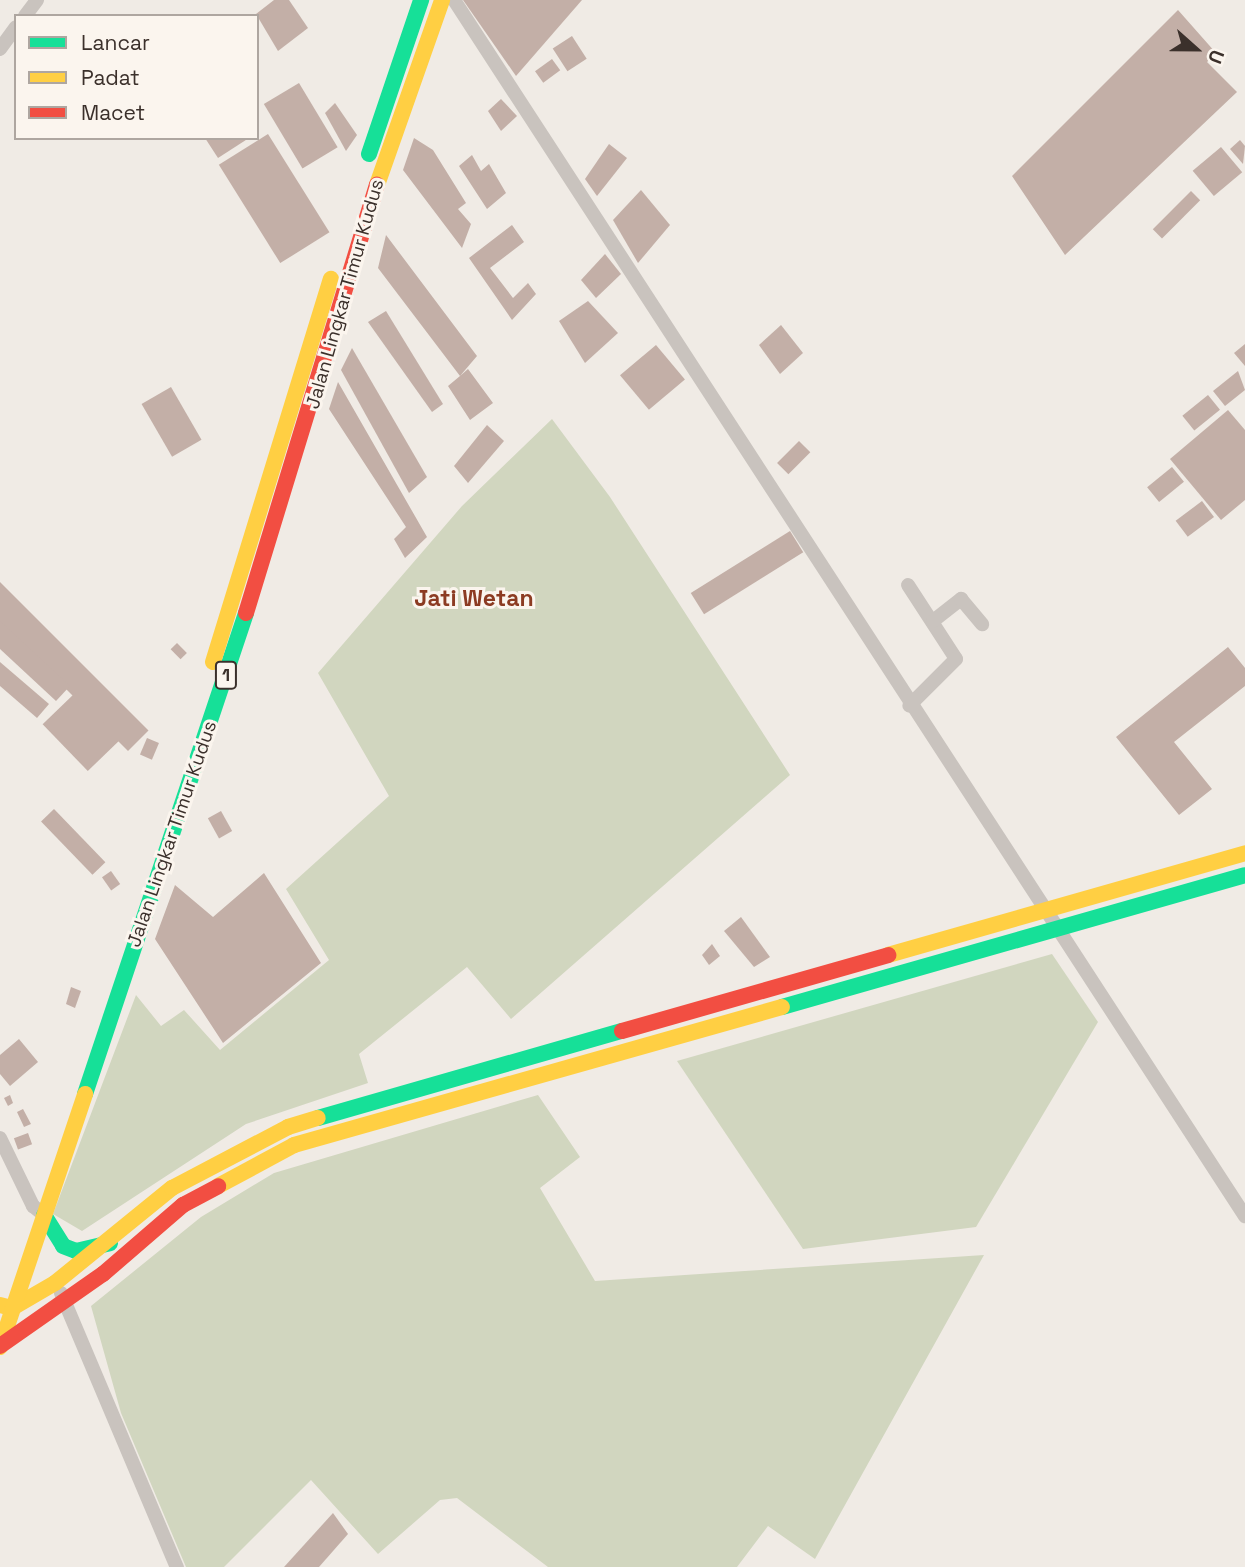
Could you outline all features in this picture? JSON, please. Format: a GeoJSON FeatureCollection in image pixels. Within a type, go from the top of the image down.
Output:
{"type":"FeatureCollection","features":[{"type":"Feature","properties":{"kind":"main road","name":"Jalan Lingkar Timur Kudus"},"geometry":{"type":"LineString","coordinates":[[39,1211],[421,0]]}},
{"type":"Feature","properties":{"kind":"main road","name":"Jalan Lingkar Timur Kudus"},"geometry":{"type":"LineString","coordinates":[[0,1346],[4,1303],[39,1211],[242,626],[364,223],[442,0]]}},
{"type":"Feature","properties":{"kind":"main road"},"geometry":{"type":"LineString","coordinates":[[4,1303],[55,1283],[110,1243],[172,1188],[288,1127],[1245,853]]}},
{"type":"Feature","properties":{"kind":"main road"},"geometry":{"type":"LineString","coordinates":[[0,1346],[221,1178],[294,1145],[1245,875]]}},
{"type":"Feature","properties":{"kind":"main road"},"geometry":{"type":"LineString","coordinates":[[39,1211],[63,1246],[76,1251],[110,1243]]}},
{"type":"Feature","properties":{"kind":"street"},"geometry":{"type":"LineString","coordinates":[[454,0],[909,706],[1061,929],[1245,1216]]}},
{"type":"Feature","properties":{"kind":"street"},"geometry":{"type":"LineString","coordinates":[[0,49],[14,30]]}},
{"type":"Feature","properties":{"kind":"street"},"geometry":{"type":"LineString","coordinates":[[908,585],[957,659],[909,706]]}},
{"type":"Feature","properties":{"kind":"street"},"geometry":{"type":"LineString","coordinates":[[933,621],[961,598],[982,624]]}},
{"type":"Feature","properties":{"kind":"street"},"geometry":{"type":"LineString","coordinates":[[0,1138],[39,1211]]}},
{"type":"Feature","properties":{"kind":"street"},"geometry":{"type":"LineString","coordinates":[[55,1283],[177,1567]]}},
{"type":"Feature","properties":{"kind":"green space"},"geometry":{"type":"Polygon","coordinates":[[[552,419],[610,497],[790,775],[511,1019],[467,967],[359,1054],[368,1083],[246,1124],[82,1231],[53,1214],[136,995],[161,1026],[184,1010],[220,1050],[329,960],[286,889],[389,796],[318,673],[462,506],[552,419]]]}},
{"type":"Feature","properties":{"kind":"green space"},"geometry":{"type":"Polygon","coordinates":[[[1052,954],[1098,1022],[976,1227],[803,1249],[677,1061],[1052,954]]]}},
{"type":"Feature","properties":{"kind":"green space"},"geometry":{"type":"Polygon","coordinates":[[[538,1095],[580,1157],[540,1188],[595,1281],[984,1255],[815,1559],[768,1526],[737,1567],[548,1567],[457,1498],[440,1500],[378,1554],[311,1480],[224,1567],[186,1567],[121,1413],[91,1306],[201,1217],[274,1173],[538,1095]]]}},
{"type":"Feature","properties":{"kind":"building"},"geometry":{"type":"Polygon","coordinates":[[[274,0],[289,0],[308,28],[278,51],[259,19],[259,14],[256,14],[274,0]]]}},
{"type":"Feature","properties":{"kind":"building"},"geometry":{"type":"Polygon","coordinates":[[[463,0],[582,0],[516,76],[463,0]]]}},
{"type":"Feature","properties":{"kind":"building"},"geometry":{"type":"Polygon","coordinates":[[[1178,10],[1216,53],[1207,62],[1237,92],[1065,255],[1012,176],[1178,10]]]}},
{"type":"Feature","properties":{"kind":"building"},"geometry":{"type":"Polygon","coordinates":[[[572,36],[587,59],[567,71],[553,49],[572,36]]]}},
{"type":"Feature","properties":{"kind":"building"},"geometry":{"type":"Polygon","coordinates":[[[552,59],[560,70],[543,83],[535,71],[552,59]]]}},
{"type":"Feature","properties":{"kind":"building"},"geometry":{"type":"Polygon","coordinates":[[[299,83],[338,147],[302,168],[264,104],[299,83]]]}},
{"type":"Feature","properties":{"kind":"building"},"geometry":{"type":"Polygon","coordinates":[[[501,99],[517,116],[501,131],[488,111],[501,99]]]}},
{"type":"Feature","properties":{"kind":"building"},"geometry":{"type":"Polygon","coordinates":[[[335,103],[357,135],[346,151],[325,113],[335,103]]]}},
{"type":"Feature","properties":{"kind":"building"},"geometry":{"type":"Polygon","coordinates":[[[268,134],[329,232],[280,263],[219,165],[268,134]]]}},
{"type":"Feature","properties":{"kind":"building"},"geometry":{"type":"Polygon","coordinates":[[[414,138],[433,150],[466,203],[458,209],[471,224],[462,248],[403,170],[414,138]]]}},
{"type":"Feature","properties":{"kind":"building"},"geometry":{"type":"Polygon","coordinates":[[[206,140],[246,140],[218,158],[206,140]]]}},
{"type":"Feature","properties":{"kind":"building"},"geometry":{"type":"Polygon","coordinates":[[[1240,140],[1245,146],[1243,164],[1230,149],[1240,140]]]}},
{"type":"Feature","properties":{"kind":"building"},"geometry":{"type":"Polygon","coordinates":[[[609,144],[627,158],[597,196],[585,179],[609,144]]]}},
{"type":"Feature","properties":{"kind":"building"},"geometry":{"type":"Polygon","coordinates":[[[1221,147],[1242,172],[1214,196],[1193,171],[1221,147]]]}},
{"type":"Feature","properties":{"kind":"building"},"geometry":{"type":"Polygon","coordinates":[[[472,155],[481,171],[489,164],[506,193],[487,209],[459,166],[472,155]]]}},
{"type":"Feature","properties":{"kind":"building"},"geometry":{"type":"Polygon","coordinates":[[[641,190],[670,225],[638,263],[613,220],[641,190]]]}},
{"type":"Feature","properties":{"kind":"building"},"geometry":{"type":"Polygon","coordinates":[[[1191,191],[1200,200],[1162,238],[1153,229],[1191,191]]]}},
{"type":"Feature","properties":{"kind":"building"},"geometry":{"type":"Polygon","coordinates":[[[512,225],[524,242],[490,268],[513,298],[528,283],[536,294],[512,320],[469,258],[512,225]]]}},
{"type":"Feature","properties":{"kind":"building"},"geometry":{"type":"Polygon","coordinates":[[[386,235],[477,356],[460,376],[378,268],[386,235]]]}},
{"type":"Feature","properties":{"kind":"building"},"geometry":{"type":"Polygon","coordinates":[[[605,254],[621,274],[596,298],[581,280],[605,254]]]}},
{"type":"Feature","properties":{"kind":"building"},"geometry":{"type":"Polygon","coordinates":[[[588,301],[618,333],[585,363],[559,321],[588,301]]]}},
{"type":"Feature","properties":{"kind":"building"},"geometry":{"type":"Polygon","coordinates":[[[386,311],[443,404],[432,412],[368,322],[386,311]]]}},
{"type":"Feature","properties":{"kind":"building"},"geometry":{"type":"Polygon","coordinates":[[[781,325],[803,353],[780,374],[759,345],[781,325]]]}},
{"type":"Feature","properties":{"kind":"building"},"geometry":{"type":"Polygon","coordinates":[[[1245,344],[1245,366],[1234,353],[1245,344]]]}},
{"type":"Feature","properties":{"kind":"building"},"geometry":{"type":"Polygon","coordinates":[[[656,345],[685,379],[649,410],[620,375],[656,345]]]}},
{"type":"Feature","properties":{"kind":"building"},"geometry":{"type":"Polygon","coordinates":[[[352,348],[427,477],[409,493],[341,370],[352,348]]]}},
{"type":"Feature","properties":{"kind":"building"},"geometry":{"type":"Polygon","coordinates":[[[468,369],[493,403],[470,420],[448,386],[468,369]]]}},
{"type":"Feature","properties":{"kind":"building"},"geometry":{"type":"Polygon","coordinates":[[[1238,371],[1245,390],[1225,406],[1213,391],[1238,371]]]}},
{"type":"Feature","properties":{"kind":"building"},"geometry":{"type":"Polygon","coordinates":[[[338,382],[427,537],[405,558],[394,539],[406,527],[329,409],[338,382]]]}},
{"type":"Feature","properties":{"kind":"building"},"geometry":{"type":"Polygon","coordinates":[[[171,387],[202,440],[172,457],[142,404],[171,387]]]}},
{"type":"Feature","properties":{"kind":"building"},"geometry":{"type":"Polygon","coordinates":[[[1208,395],[1220,410],[1194,431],[1182,416],[1208,395]]]}},
{"type":"Feature","properties":{"kind":"building"},"geometry":{"type":"Polygon","coordinates":[[[1228,410],[1245,430],[1245,500],[1221,520],[1170,459],[1228,410]]]}},
{"type":"Feature","properties":{"kind":"building"},"geometry":{"type":"Polygon","coordinates":[[[487,425],[504,441],[468,483],[454,466],[487,425]]]}},
{"type":"Feature","properties":{"kind":"building"},"geometry":{"type":"Polygon","coordinates":[[[799,441],[810,452],[788,474],[777,463],[799,441]]]}},
{"type":"Feature","properties":{"kind":"building"},"geometry":{"type":"Polygon","coordinates":[[[1172,467],[1184,482],[1159,502],[1147,487],[1172,467]]]}},
{"type":"Feature","properties":{"kind":"building"},"geometry":{"type":"Polygon","coordinates":[[[1202,501],[1214,517],[1188,537],[1176,521],[1202,501]]]}},
{"type":"Feature","properties":{"kind":"building"},"geometry":{"type":"Polygon","coordinates":[[[790,531],[803,552],[704,614],[691,593],[790,531]]]}},
{"type":"Feature","properties":{"kind":"building"},"geometry":{"type":"Polygon","coordinates":[[[0,582],[148,730],[128,751],[0,623],[0,582]]]}},
{"type":"Feature","properties":{"kind":"building"},"geometry":{"type":"Polygon","coordinates":[[[0,621],[70,686],[56,701],[0,649],[0,621]]]}},
{"type":"Feature","properties":{"kind":"building"},"geometry":{"type":"Polygon","coordinates":[[[177,643],[187,653],[181,659],[171,649],[177,643]]]}},
{"type":"Feature","properties":{"kind":"building"},"geometry":{"type":"Polygon","coordinates":[[[1228,647],[1245,668],[1245,686],[1174,742],[1212,789],[1179,815],[1116,737],[1228,647]]]}},
{"type":"Feature","properties":{"kind":"building"},"geometry":{"type":"Polygon","coordinates":[[[0,662],[49,704],[37,718],[0,686],[0,662]]]}},
{"type":"Feature","properties":{"kind":"building"},"geometry":{"type":"Polygon","coordinates":[[[75,693],[120,740],[88,771],[43,724],[75,693]]]}},
{"type":"Feature","properties":{"kind":"building"},"geometry":{"type":"Polygon","coordinates":[[[147,738],[159,743],[152,760],[140,755],[147,738]]]}},
{"type":"Feature","properties":{"kind":"building"},"geometry":{"type":"Polygon","coordinates":[[[54,809],[105,862],[92,875],[41,822],[54,809]]]}},
{"type":"Feature","properties":{"kind":"building"},"geometry":{"type":"Polygon","coordinates":[[[221,811],[232,831],[219,838],[208,818],[221,811]]]}},
{"type":"Feature","properties":{"kind":"building"},"geometry":{"type":"Polygon","coordinates":[[[111,871],[120,884],[111,890],[102,877],[111,871]]]}},
{"type":"Feature","properties":{"kind":"building"},"geometry":{"type":"Polygon","coordinates":[[[264,873],[321,963],[223,1043],[155,939],[175,885],[213,917],[264,873]]]}},
{"type":"Feature","properties":{"kind":"building"},"geometry":{"type":"Polygon","coordinates":[[[741,917],[770,957],[754,967],[724,931],[741,917]]]}},
{"type":"Feature","properties":{"kind":"building"},"geometry":{"type":"Polygon","coordinates":[[[712,944],[720,956],[709,965],[702,955],[712,944]]]}},
{"type":"Feature","properties":{"kind":"building"},"geometry":{"type":"Polygon","coordinates":[[[71,987],[81,991],[75,1008],[66,1004],[71,987]]]}},
{"type":"Feature","properties":{"kind":"building"},"geometry":{"type":"Polygon","coordinates":[[[19,1039],[38,1062],[10,1086],[0,1074],[0,1055],[19,1039]]]}},
{"type":"Feature","properties":{"kind":"building"},"geometry":{"type":"Polygon","coordinates":[[[10,1095],[13,1103],[8,1106],[4,1098],[10,1095]]]}},
{"type":"Feature","properties":{"kind":"building"},"geometry":{"type":"Polygon","coordinates":[[[23,1109],[31,1124],[24,1127],[17,1112],[23,1109]]]}},
{"type":"Feature","properties":{"kind":"building"},"geometry":{"type":"Polygon","coordinates":[[[28,1133],[32,1144],[18,1149],[14,1138],[28,1133]]]}},
{"type":"Feature","properties":{"kind":"building"},"geometry":{"type":"Polygon","coordinates":[[[333,1513],[348,1534],[319,1567],[284,1567],[333,1513]]]}},
{"type":"Feature","properties":{"kind":"traffic: fast"},"geometry":{"type":"LineString","coordinates":[[369,154],[421,0]]}},
{"type":"Feature","properties":{"kind":"traffic: fast"},"geometry":{"type":"LineString","coordinates":[[85,1094],[246,613]]}},
{"type":"Feature","properties":{"kind":"traffic: fast"},"geometry":{"type":"LineString","coordinates":[[782,1007],[1245,875]]}},
{"type":"Feature","properties":{"kind":"traffic: fast"},"geometry":{"type":"LineString","coordinates":[[318,1118],[622,1031]]}},
{"type":"Feature","properties":{"kind":"traffic: fast"},"geometry":{"type":"LineString","coordinates":[[44,1215],[63,1246],[76,1251],[110,1243]]}},
{"type":"Feature","properties":{"kind":"traffic: slow"},"geometry":{"type":"LineString","coordinates":[[377,185],[442,0]]}},
{"type":"Feature","properties":{"kind":"traffic: slow"},"geometry":{"type":"LineString","coordinates":[[213,662],[331,279]]}},
{"type":"Feature","properties":{"kind":"traffic: slow"},"geometry":{"type":"LineString","coordinates":[[888,955],[1245,853]]}},
{"type":"Feature","properties":{"kind":"traffic: slow"},"geometry":{"type":"LineString","coordinates":[[218,1186],[294,1145],[782,1007]]}},
{"type":"Feature","properties":{"kind":"traffic: slow"},"geometry":{"type":"LineString","coordinates":[[0,1347],[85,1094]]}},
{"type":"Feature","properties":{"kind":"traffic: slow"},"geometry":{"type":"LineString","coordinates":[[0,1305],[12,1308],[55,1283],[172,1188],[288,1127],[318,1118]]}},
{"type":"Feature","properties":{"kind":"traffic: jam"},"geometry":{"type":"LineString","coordinates":[[246,613],[377,185]]}},
{"type":"Feature","properties":{"kind":"traffic: jam"},"geometry":{"type":"LineString","coordinates":[[622,1031],[888,955]]}},
{"type":"Feature","properties":{"kind":"traffic: jam"},"geometry":{"type":"LineString","coordinates":[[0,1346],[103,1274],[183,1205],[218,1186]]}},
{"type":"Feature","properties":{"kind":"district","name":"Jati Wetan"},"geometry":{"type":"Point","coordinates":[474,598]}}]}
